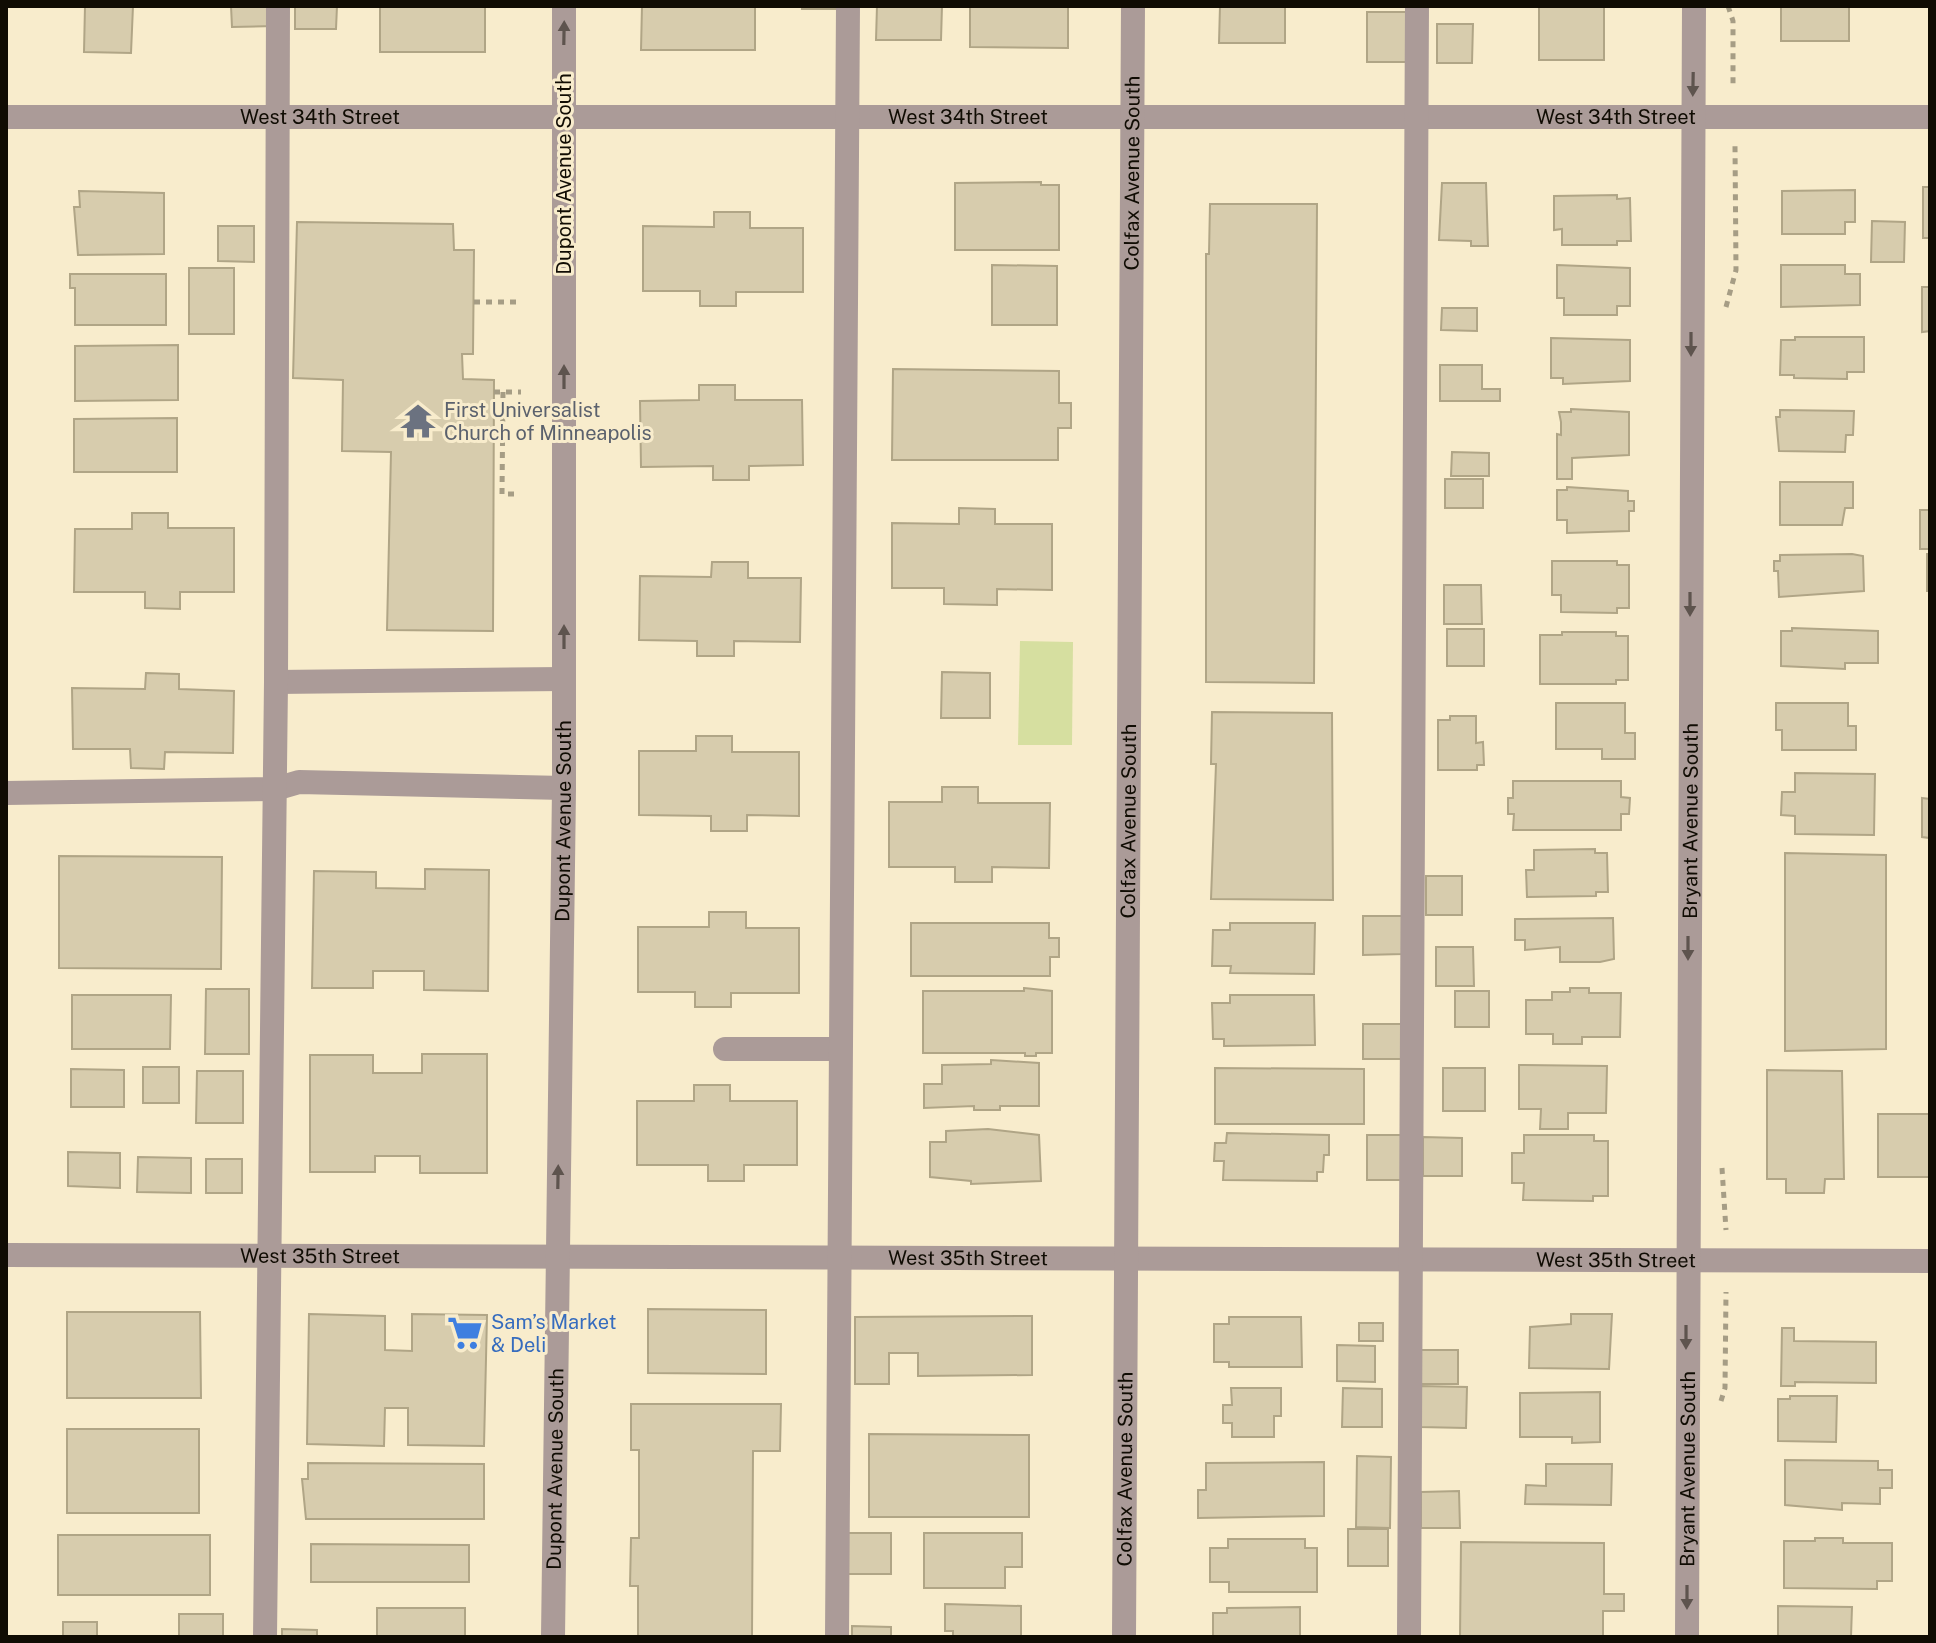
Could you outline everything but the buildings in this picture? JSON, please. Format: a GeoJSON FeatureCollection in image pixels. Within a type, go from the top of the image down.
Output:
{"type":"FeatureCollection","features":[{"type":"Feature","properties":{"kind":"street"},"geometry":{"type":"LineString","coordinates":[[265,1637],[276,682],[278,6]]}},
{"type":"Feature","properties":{"kind":"street","name":"Dupont Avenue South"},"geometry":{"type":"LineString","coordinates":[[553,1637],[564,788],[564,6]]}},
{"type":"Feature","properties":{"kind":"street"},"geometry":{"type":"LineString","coordinates":[[837,1637],[848,6]]}},
{"type":"Feature","properties":{"kind":"street","name":"Colfax Avenue South"},"geometry":{"type":"LineString","coordinates":[[1124,1637],[1133,6]]}},
{"type":"Feature","properties":{"kind":"street"},"geometry":{"type":"LineString","coordinates":[[1409,1637],[1417,6]]}},
{"type":"Feature","properties":{"kind":"street","name":"Bryant Avenue South"},"geometry":{"type":"LineString","coordinates":[[1687,1637],[1686,1259],[1694,6]]}},
{"type":"Feature","properties":{"kind":"street","name":"West 34th Street"},"geometry":{"type":"LineString","coordinates":[[6,117],[1930,117]]}},
{"type":"Feature","properties":{"kind":"street"},"geometry":{"type":"LineString","coordinates":[[276,682],[564,679]]}},
{"type":"Feature","properties":{"kind":"street"},"geometry":{"type":"LineString","coordinates":[[6,793],[275,789],[299,782],[564,788]]}},
{"type":"Feature","properties":{"kind":"street"},"geometry":{"type":"LineString","coordinates":[[725,1049],[840,1049]]}},
{"type":"Feature","properties":{"kind":"street","name":"West 35th Street"},"geometry":{"type":"LineString","coordinates":[[6,1255],[1930,1261]]}},
{"type":"Feature","properties":{"kind":"path"},"geometry":{"type":"LineString","coordinates":[[474,302],[522,302]]}},
{"type":"Feature","properties":{"kind":"path"},"geometry":{"type":"LineString","coordinates":[[494,392],[521,392]]}},
{"type":"Feature","properties":{"kind":"path"},"geometry":{"type":"LineString","coordinates":[[503,392],[502,494],[520,494]]}},
{"type":"Feature","properties":{"kind":"green space"},"geometry":{"type":"Polygon","coordinates":[[[1020,641],[1073,642],[1072,745],[1018,745],[1020,641]]]}},
{"type":"Feature","properties":{"kind":"place","name":"First Universalist Church of Minneapolis"},"geometry":{"type":"Point","coordinates":[418,421]}},
{"type":"Feature","properties":{"kind":"place","name":"Sam’s Market & Deli"},"geometry":{"type":"Point","coordinates":[465,1333]}}]}
